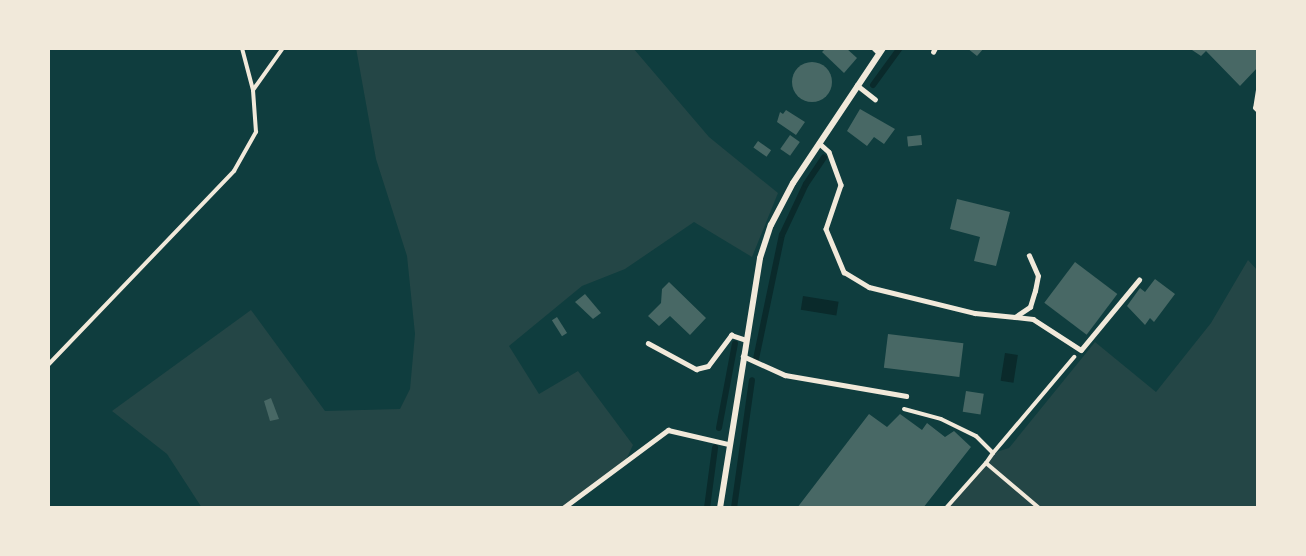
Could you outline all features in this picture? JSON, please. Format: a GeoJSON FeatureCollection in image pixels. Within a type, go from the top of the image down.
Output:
{"type":"FeatureCollection","features":[{"type":"Feature","properties":{"kind":"street"},"geometry":{"type":"LineString","coordinates":[[720,508],[728,444],[760,258],[771,225],[819,143],[879,50]]}},
{"type":"Feature","properties":{"kind":"lane"},"geometry":{"type":"LineString","coordinates":[[857,85],[875,99]]}},
{"type":"Feature","properties":{"kind":"lane"},"geometry":{"type":"LineString","coordinates":[[819,143],[829,152],[841,185],[826,229],[844,272],[869,287],[975,313],[1033,319],[1081,350],[1139,280]]}},
{"type":"Feature","properties":{"kind":"lane"},"geometry":{"type":"LineString","coordinates":[[1015,317],[1030,307],[1038,276],[1029,256]]}},
{"type":"Feature","properties":{"kind":"lane"},"geometry":{"type":"LineString","coordinates":[[648,343],[696,369],[708,366],[731,335],[746,340]]}},
{"type":"Feature","properties":{"kind":"lane"},"geometry":{"type":"LineString","coordinates":[[743,356],[785,375],[906,396]]}},
{"type":"Feature","properties":{"kind":"lane"},"geometry":{"type":"LineString","coordinates":[[563,508],[668,430],[728,444]]}},
{"type":"Feature","properties":{"kind":"path"},"geometry":{"type":"LineString","coordinates":[[48,365],[234,171],[256,132],[253,90],[242,48]]}},
{"type":"Feature","properties":{"kind":"path"},"geometry":{"type":"LineString","coordinates":[[253,90],[283,48]]}},
{"type":"Feature","properties":{"kind":"path"},"geometry":{"type":"LineString","coordinates":[[1258,90],[1255,108],[1258,111]]}},
{"type":"Feature","properties":{"kind":"path"},"geometry":{"type":"LineString","coordinates":[[946,508],[1081,350]]}},
{"type":"Feature","properties":{"kind":"path"},"geometry":{"type":"LineString","coordinates":[[901,409],[941,419],[976,436],[993,453]]}},
{"type":"Feature","properties":{"kind":"path"},"geometry":{"type":"LineString","coordinates":[[986,463],[1039,508]]}},
{"type":"Feature","properties":{"kind":"shaded area"},"geometry":{"type":"Polygon","coordinates":[[[356,48],[633,48],[709,137],[778,193],[752,257],[694,222],[625,269],[582,286],[509,346],[539,394],[578,371],[633,445],[623,466],[563,508],[202,508],[167,454],[112,411],[251,310],[325,411],[400,409],[410,389],[415,334],[407,256],[376,159],[356,48]]]}},
{"type":"Feature","properties":{"kind":"shaded area"},"geometry":{"type":"Polygon","coordinates":[[[1248,260],[1258,271],[1258,508],[946,508],[993,453],[1009,448],[1095,342],[1156,392],[1211,323],[1248,260]]]}},
{"type":"Feature","properties":{"kind":"shaded area"},"geometry":{"type":"Polygon","coordinates":[[[803,296],[839,302],[836,315],[801,310],[803,296]]]}},
{"type":"Feature","properties":{"kind":"shaded area"},"geometry":{"type":"Polygon","coordinates":[[[1005,353],[1018,355],[1013,383],[1001,381],[1005,353]]]}},
{"type":"Feature","properties":{"kind":"building"},"geometry":{"type":"Polygon","coordinates":[[[826,48],[846,48],[857,58],[844,73],[822,52],[826,48]]]}},
{"type":"Feature","properties":{"kind":"building"},"geometry":{"type":"Polygon","coordinates":[[[967,48],[984,48],[977,56],[967,48]]]}},
{"type":"Feature","properties":{"kind":"building"},"geometry":{"type":"Polygon","coordinates":[[[1189,48],[1258,48],[1258,67],[1240,86],[1206,51],[1201,56],[1189,48]]]}},
{"type":"Feature","properties":{"kind":"building"},"geometry":{"type":"Polygon","coordinates":[[[812,62],[826,68],[832,82],[826,96],[812,102],[798,96],[792,82],[798,68],[812,62]]]}},
{"type":"Feature","properties":{"kind":"building"},"geometry":{"type":"Polygon","coordinates":[[[860,109],[895,129],[884,144],[874,137],[867,146],[847,131],[860,109]]]}},
{"type":"Feature","properties":{"kind":"building"},"geometry":{"type":"Polygon","coordinates":[[[786,110],[805,122],[796,135],[777,122],[780,112],[783,114],[786,110]]]}},
{"type":"Feature","properties":{"kind":"building"},"geometry":{"type":"Polygon","coordinates":[[[790,135],[800,142],[790,156],[780,149],[790,135]]]}},
{"type":"Feature","properties":{"kind":"building"},"geometry":{"type":"Polygon","coordinates":[[[921,135],[922,145],[908,146],[907,136],[921,135]]]}},
{"type":"Feature","properties":{"kind":"building"},"geometry":{"type":"Polygon","coordinates":[[[758,141],[771,150],[767,157],[753,148],[758,141]]]}},
{"type":"Feature","properties":{"kind":"building"},"geometry":{"type":"Polygon","coordinates":[[[957,199],[1010,212],[996,266],[974,261],[980,237],[950,229],[957,199]]]}},
{"type":"Feature","properties":{"kind":"building"},"geometry":{"type":"Polygon","coordinates":[[[1075,262],[1117,294],[1087,335],[1044,303],[1075,262]]]}},
{"type":"Feature","properties":{"kind":"building"},"geometry":{"type":"Polygon","coordinates":[[[1155,279],[1175,294],[1154,322],[1150,318],[1145,325],[1127,306],[1140,288],[1145,292],[1155,279]]]}},
{"type":"Feature","properties":{"kind":"building"},"geometry":{"type":"Polygon","coordinates":[[[669,282],[706,318],[690,335],[670,316],[659,326],[648,316],[661,303],[662,289],[669,282]]]}},
{"type":"Feature","properties":{"kind":"building"},"geometry":{"type":"Polygon","coordinates":[[[585,294],[601,313],[593,319],[575,302],[585,294]]]}},
{"type":"Feature","properties":{"kind":"building"},"geometry":{"type":"Polygon","coordinates":[[[557,317],[567,333],[562,336],[552,320],[557,317]]]}},
{"type":"Feature","properties":{"kind":"building"},"geometry":{"type":"Polygon","coordinates":[[[888,334],[963,343],[959,377],[884,368],[888,334]]]}},
{"type":"Feature","properties":{"kind":"building"},"geometry":{"type":"Polygon","coordinates":[[[966,391],[984,394],[980,415],[963,412],[966,391]]]}},
{"type":"Feature","properties":{"kind":"building"},"geometry":{"type":"Polygon","coordinates":[[[271,398],[279,419],[270,421],[264,401],[271,398]]]}},
{"type":"Feature","properties":{"kind":"building"},"geometry":{"type":"Polygon","coordinates":[[[869,414],[887,427],[900,414],[922,430],[927,423],[945,437],[954,431],[971,447],[923,508],[797,508],[869,414]]]}},
{"type":"Feature","properties":{"kind":"waterway"},"geometry":{"type":"LineString","coordinates":[[873,85],[900,48]]}},
{"type":"Feature","properties":{"kind":"waterway"},"geometry":{"type":"LineString","coordinates":[[756,359],[782,235],[806,184],[824,157]]}},
{"type":"Feature","properties":{"kind":"waterway"},"geometry":{"type":"LineString","coordinates":[[719,428],[735,343]]}},
{"type":"Feature","properties":{"kind":"waterway"},"geometry":{"type":"LineString","coordinates":[[734,508],[752,380]]}},
{"type":"Feature","properties":{"kind":"waterway"},"geometry":{"type":"LineString","coordinates":[[707,508],[715,448]]}}]}
